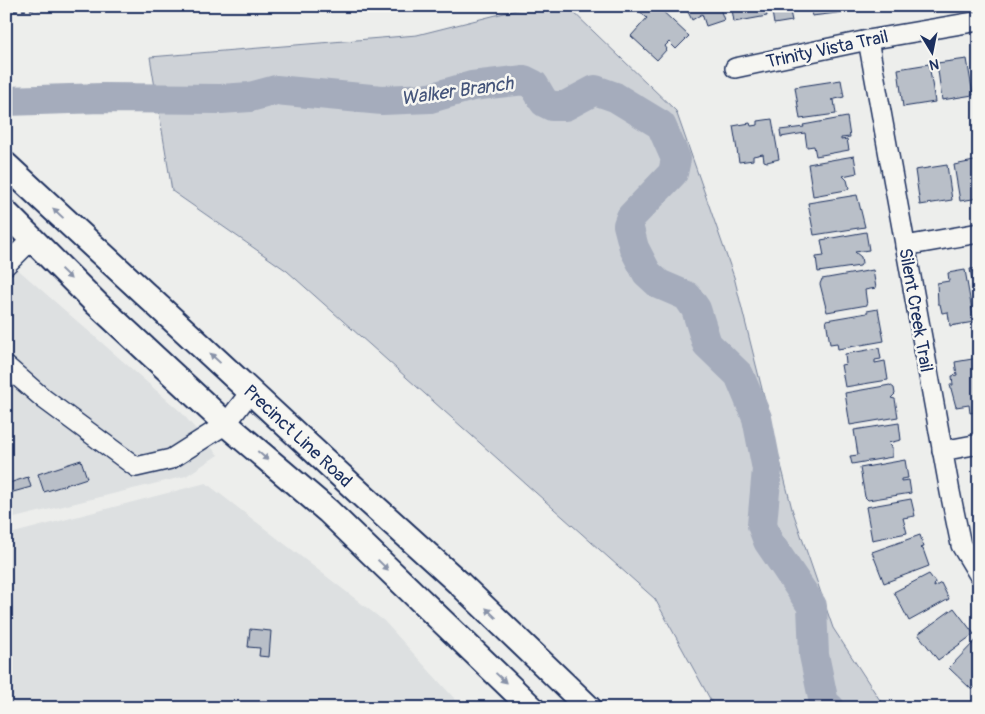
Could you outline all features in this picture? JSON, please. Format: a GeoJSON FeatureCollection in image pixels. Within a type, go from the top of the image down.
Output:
{"type":"FeatureCollection","features":[{"type":"Feature","properties":{"kind":"main road","name":"Precinct Line Road"},"geometry":{"type":"LineString","coordinates":[[6,165],[460,584],[588,708]]}},
{"type":"Feature","properties":{"kind":"main road","name":"Precinct Line Road"},"geometry":{"type":"LineString","coordinates":[[6,213],[31,240],[226,424],[328,511],[532,708]]}},
{"type":"Feature","properties":{"kind":"street","name":"Trinity Vista Trail"},"geometry":{"type":"LineString","coordinates":[[735,68],[868,40],[979,21]]}},
{"type":"Feature","properties":{"kind":"street","name":"Silent Creek Trail"},"geometry":{"type":"LineString","coordinates":[[868,40],[942,451],[962,545],[979,575]]}},
{"type":"Feature","properties":{"kind":"street"},"geometry":{"type":"LineString","coordinates":[[905,246],[979,233]]}},
{"type":"Feature","properties":{"kind":"street"},"geometry":{"type":"LineString","coordinates":[[6,265],[31,240]]}},
{"type":"Feature","properties":{"kind":"street"},"geometry":{"type":"LineString","coordinates":[[6,366],[44,398],[136,467],[171,460],[226,424],[251,391]]}},
{"type":"Feature","properties":{"kind":"street"},"geometry":{"type":"LineString","coordinates":[[942,451],[979,444]]}},
{"type":"Feature","properties":{"kind":"path"},"geometry":{"type":"LineString","coordinates":[[6,11],[70,6]]}},
{"type":"Feature","properties":{"kind":"shaded area"},"geometry":{"type":"Polygon","coordinates":[[[532,6],[567,6],[676,111],[734,277],[792,509],[833,628],[885,708],[715,708],[655,599],[287,271],[172,191],[150,57],[417,35],[532,6]]]}},
{"type":"Feature","properties":{"kind":"shaded area"},"geometry":{"type":"Polygon","coordinates":[[[6,259],[181,412],[218,455],[186,476],[6,520],[6,259]]]}},
{"type":"Feature","properties":{"kind":"shaded area"},"geometry":{"type":"Polygon","coordinates":[[[206,483],[384,621],[463,708],[6,708],[6,535],[206,483]]]}},
{"type":"Feature","properties":{"kind":"building"},"geometry":{"type":"Polygon","coordinates":[[[634,6],[657,6],[689,36],[676,49],[669,42],[665,46],[667,49],[657,60],[631,36],[647,18],[634,6]]]}},
{"type":"Feature","properties":{"kind":"building"},"geometry":{"type":"Polygon","coordinates":[[[685,6],[719,6],[724,20],[706,26],[702,14],[692,20],[685,6]]]}},
{"type":"Feature","properties":{"kind":"building"},"geometry":{"type":"Polygon","coordinates":[[[734,6],[765,6],[767,16],[734,22],[732,9],[734,6]]]}},
{"type":"Feature","properties":{"kind":"building"},"geometry":{"type":"Polygon","coordinates":[[[771,6],[803,6],[795,10],[789,7],[792,21],[774,24],[771,6]]]}},
{"type":"Feature","properties":{"kind":"building"},"geometry":{"type":"Polygon","coordinates":[[[810,6],[844,6],[845,12],[812,16],[810,6]]]}},
{"type":"Feature","properties":{"kind":"building"},"geometry":{"type":"Polygon","coordinates":[[[967,59],[973,95],[942,100],[937,63],[967,59]]]}},
{"type":"Feature","properties":{"kind":"building"},"geometry":{"type":"Polygon","coordinates":[[[929,64],[935,102],[903,107],[898,69],[929,64]]]}},
{"type":"Feature","properties":{"kind":"building"},"geometry":{"type":"Polygon","coordinates":[[[841,80],[844,97],[831,100],[834,100],[836,114],[800,119],[795,87],[841,80]]]}},
{"type":"Feature","properties":{"kind":"building"},"geometry":{"type":"Polygon","coordinates":[[[847,117],[850,137],[841,138],[841,140],[847,139],[849,150],[816,156],[814,146],[807,147],[805,133],[781,137],[780,130],[804,127],[803,125],[847,117]]]}},
{"type":"Feature","properties":{"kind":"building"},"geometry":{"type":"Polygon","coordinates":[[[772,119],[779,159],[767,162],[764,161],[763,154],[753,156],[753,160],[739,162],[733,126],[750,123],[751,126],[758,125],[758,121],[772,119]]]}},
{"type":"Feature","properties":{"kind":"building"},"geometry":{"type":"Polygon","coordinates":[[[854,156],[857,173],[843,176],[847,180],[849,188],[813,196],[808,164],[854,156]]]}},
{"type":"Feature","properties":{"kind":"building"},"geometry":{"type":"Polygon","coordinates":[[[979,160],[979,198],[960,201],[954,165],[979,160]]]}},
{"type":"Feature","properties":{"kind":"building"},"geometry":{"type":"Polygon","coordinates":[[[947,165],[952,200],[920,205],[915,170],[947,165]]]}},
{"type":"Feature","properties":{"kind":"building"},"geometry":{"type":"Polygon","coordinates":[[[857,195],[865,227],[814,235],[808,203],[857,195]]]}},
{"type":"Feature","properties":{"kind":"building"},"geometry":{"type":"Polygon","coordinates":[[[866,232],[869,250],[855,252],[861,257],[862,263],[860,266],[818,272],[816,257],[824,256],[821,240],[866,232]]]}},
{"type":"Feature","properties":{"kind":"building"},"geometry":{"type":"Polygon","coordinates":[[[979,268],[979,310],[977,310],[970,269],[979,268]]]}},
{"type":"Feature","properties":{"kind":"building"},"geometry":{"type":"Polygon","coordinates":[[[873,270],[876,288],[865,290],[867,305],[827,312],[820,284],[822,279],[873,270]]]}},
{"type":"Feature","properties":{"kind":"building"},"geometry":{"type":"Polygon","coordinates":[[[965,270],[974,322],[950,326],[948,312],[942,313],[940,304],[938,304],[937,283],[949,281],[948,273],[965,270]]]}},
{"type":"Feature","properties":{"kind":"building"},"geometry":{"type":"Polygon","coordinates":[[[878,309],[884,341],[838,349],[837,343],[830,344],[826,320],[867,313],[867,311],[878,309]]]}},
{"type":"Feature","properties":{"kind":"building"},"geometry":{"type":"Polygon","coordinates":[[[879,348],[881,359],[875,360],[875,363],[885,361],[888,380],[845,387],[841,365],[846,364],[845,354],[879,348]]]}},
{"type":"Feature","properties":{"kind":"building"},"geometry":{"type":"Polygon","coordinates":[[[978,358],[979,411],[970,413],[969,405],[956,407],[950,385],[953,385],[952,376],[957,375],[955,362],[978,358]]]}},
{"type":"Feature","properties":{"kind":"building"},"geometry":{"type":"Polygon","coordinates":[[[890,385],[894,388],[895,394],[891,398],[895,399],[898,417],[850,425],[845,393],[890,385]]]}},
{"type":"Feature","properties":{"kind":"building"},"geometry":{"type":"Polygon","coordinates":[[[899,423],[901,440],[888,443],[892,447],[892,457],[852,464],[850,456],[858,455],[854,430],[899,423]]]}},
{"type":"Feature","properties":{"kind":"building"},"geometry":{"type":"Polygon","coordinates":[[[81,460],[87,478],[44,492],[38,474],[81,460]]]}},
{"type":"Feature","properties":{"kind":"building"},"geometry":{"type":"Polygon","coordinates":[[[905,460],[908,478],[901,479],[901,481],[909,480],[911,493],[868,500],[865,497],[860,468],[905,460]]]}},
{"type":"Feature","properties":{"kind":"building"},"geometry":{"type":"Polygon","coordinates":[[[28,477],[31,487],[6,494],[6,484],[28,477]]]}},
{"type":"Feature","properties":{"kind":"building"},"geometry":{"type":"Polygon","coordinates":[[[911,499],[915,516],[903,518],[907,533],[872,540],[866,507],[911,499]]]}},
{"type":"Feature","properties":{"kind":"building"},"geometry":{"type":"Polygon","coordinates":[[[920,535],[924,547],[920,548],[923,549],[929,566],[884,583],[872,552],[920,535]]]}},
{"type":"Feature","properties":{"kind":"building"},"geometry":{"type":"Polygon","coordinates":[[[929,574],[935,582],[934,587],[941,583],[949,599],[909,621],[894,592],[929,574]]]}},
{"type":"Feature","properties":{"kind":"building"},"geometry":{"type":"Polygon","coordinates":[[[954,608],[974,634],[938,660],[918,634],[954,608]]]}},
{"type":"Feature","properties":{"kind":"building"},"geometry":{"type":"Polygon","coordinates":[[[250,629],[271,631],[269,657],[259,656],[260,648],[248,647],[250,629]]]}},
{"type":"Feature","properties":{"kind":"building"},"geometry":{"type":"Polygon","coordinates":[[[978,638],[979,683],[972,690],[949,668],[978,638]]]}},
{"type":"Feature","properties":{"kind":"waterway","name":"Walker Branch"},"geometry":{"type":"LineString","coordinates":[[6,101],[102,98],[221,99],[250,97],[276,90],[382,100],[430,98],[472,86],[524,80],[534,85],[544,102],[552,106],[565,106],[595,90],[615,97],[661,125],[676,159],[673,173],[631,217],[628,225],[634,248],[647,273],[659,284],[687,296],[696,309],[707,344],[739,375],[757,418],[767,469],[762,525],[768,541],[812,606],[814,655],[824,703],[830,708]]}}]}
